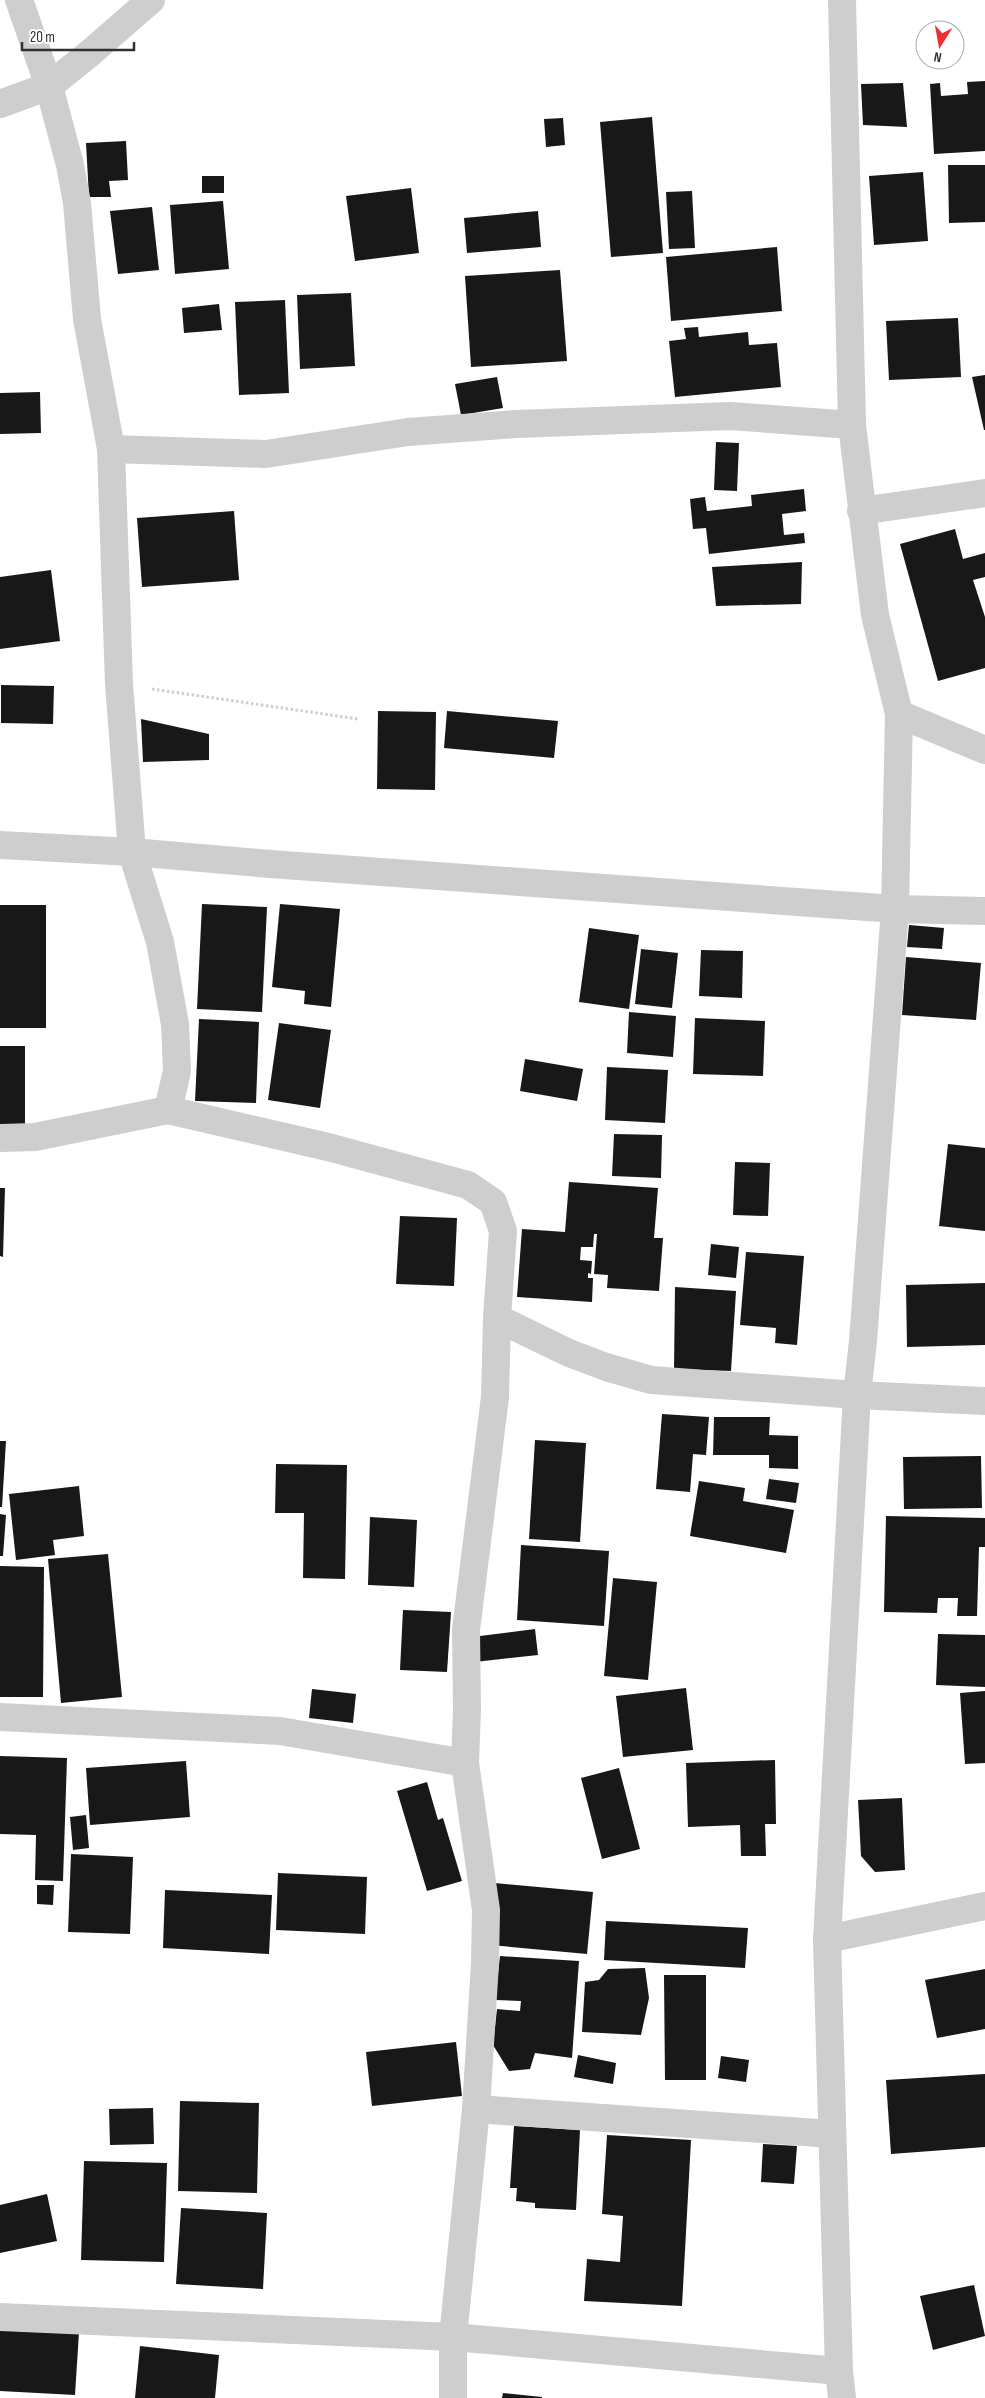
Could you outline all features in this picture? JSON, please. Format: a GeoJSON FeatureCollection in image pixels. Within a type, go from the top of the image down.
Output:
{"type":"FeatureCollection","features":[{"type":"Feature","properties":{"kind":"street"},"geometry":{"type":"LineString","coordinates":[[20,0],[49,86],[77,203],[87,319],[112,449],[119,684],[132,852],[160,942],[175,1024],[177,1071],[168,1110]]}},
{"type":"Feature","properties":{"kind":"street"},"geometry":{"type":"LineString","coordinates":[[0,104],[49,86],[89,54],[150,0]]}},
{"type":"Feature","properties":{"kind":"street"},"geometry":{"type":"LineString","coordinates":[[842,0],[852,426],[875,615],[899,714],[894,909],[863,1341],[857,1395],[827,1939],[839,2371],[842,2398]]}},
{"type":"Feature","properties":{"kind":"street"},"geometry":{"type":"LineString","coordinates":[[112,449],[266,454],[408,432],[517,424],[730,416],[852,426]]}},
{"type":"Feature","properties":{"kind":"street"},"geometry":{"type":"LineString","coordinates":[[861,511],[985,493]]}},
{"type":"Feature","properties":{"kind":"street"},"geometry":{"type":"LineString","coordinates":[[899,714],[985,750]]}},
{"type":"Feature","properties":{"kind":"street"},"geometry":{"type":"LineString","coordinates":[[0,845],[132,852],[270,864],[894,909],[985,911]]}},
{"type":"Feature","properties":{"kind":"street"},"geometry":{"type":"LineString","coordinates":[[0,1138],[35,1137],[168,1110],[328,1147],[468,1185],[493,1202],[502,1231],[495,1397],[466,1630],[467,1709],[465,1763],[486,1910],[476,2109],[453,2338],[453,2398]]}},
{"type":"Feature","properties":{"kind":"street"},"geometry":{"type":"LineString","coordinates":[[497,1318],[569,1353],[606,1367],[650,1380],[857,1395],[985,1401]]}},
{"type":"Feature","properties":{"kind":"street"},"geometry":{"type":"LineString","coordinates":[[0,1717],[280,1731],[465,1763]]}},
{"type":"Feature","properties":{"kind":"street"},"geometry":{"type":"LineString","coordinates":[[827,1939],[985,1906]]}},
{"type":"Feature","properties":{"kind":"street"},"geometry":{"type":"LineString","coordinates":[[476,2109],[832,2134]]}},
{"type":"Feature","properties":{"kind":"street"},"geometry":{"type":"LineString","coordinates":[[0,2317],[453,2338],[839,2371]]}},
{"type":"Feature","properties":{"kind":"path"},"geometry":{"type":"LineString","coordinates":[[119,684],[358,719]]}},
{"type":"Feature","properties":{"kind":"building"},"geometry":{"type":"Polygon","coordinates":[[[985,81],[985,151],[934,154],[930,84],[940,83],[941,96],[968,94],[967,82],[985,81]]]}},
{"type":"Feature","properties":{"kind":"building"},"geometry":{"type":"Polygon","coordinates":[[[903,83],[907,127],[863,125],[861,84],[903,83]]]}},
{"type":"Feature","properties":{"kind":"building"},"geometry":{"type":"Polygon","coordinates":[[[652,117],[663,253],[611,257],[600,122],[652,117]]]}},
{"type":"Feature","properties":{"kind":"building"},"geometry":{"type":"Polygon","coordinates":[[[563,118],[565,145],[546,147],[544,119],[563,118]]]}},
{"type":"Feature","properties":{"kind":"building"},"geometry":{"type":"Polygon","coordinates":[[[126,141],[128,180],[109,181],[111,197],[89,197],[86,143],[126,141]]]}},
{"type":"Feature","properties":{"kind":"building"},"geometry":{"type":"Polygon","coordinates":[[[948,165],[985,165],[985,222],[949,223],[948,165]]]}},
{"type":"Feature","properties":{"kind":"building"},"geometry":{"type":"Polygon","coordinates":[[[923,172],[928,241],[874,245],[869,176],[923,172]]]}},
{"type":"Feature","properties":{"kind":"building"},"geometry":{"type":"Polygon","coordinates":[[[202,176],[224,176],[224,193],[202,193],[202,176]]]}},
{"type":"Feature","properties":{"kind":"building"},"geometry":{"type":"Polygon","coordinates":[[[411,188],[419,253],[355,261],[346,196],[411,188]]]}},
{"type":"Feature","properties":{"kind":"building"},"geometry":{"type":"Polygon","coordinates":[[[692,191],[695,248],[669,249],[666,192],[692,191]]]}},
{"type":"Feature","properties":{"kind":"building"},"geometry":{"type":"Polygon","coordinates":[[[223,201],[229,269],[175,274],[170,205],[223,201]]]}},
{"type":"Feature","properties":{"kind":"building"},"geometry":{"type":"Polygon","coordinates":[[[152,207],[159,270],[118,274],[110,211],[152,207]]]}},
{"type":"Feature","properties":{"kind":"building"},"geometry":{"type":"Polygon","coordinates":[[[538,211],[541,247],[467,253],[464,218],[538,211]]]}},
{"type":"Feature","properties":{"kind":"building"},"geometry":{"type":"Polygon","coordinates":[[[777,247],[782,311],[671,321],[666,257],[777,247]]]}},
{"type":"Feature","properties":{"kind":"building"},"geometry":{"type":"Polygon","coordinates":[[[560,270],[567,361],[471,367],[465,276],[560,270]]]}},
{"type":"Feature","properties":{"kind":"building"},"geometry":{"type":"Polygon","coordinates":[[[351,293],[355,366],[300,369],[297,295],[351,293]]]}},
{"type":"Feature","properties":{"kind":"building"},"geometry":{"type":"Polygon","coordinates":[[[285,300],[289,393],[239,395],[235,302],[285,300]]]}},
{"type":"Feature","properties":{"kind":"building"},"geometry":{"type":"Polygon","coordinates":[[[219,304],[222,330],[184,333],[182,308],[219,304]]]}},
{"type":"Feature","properties":{"kind":"building"},"geometry":{"type":"Polygon","coordinates":[[[958,318],[961,377],[889,380],[886,321],[958,318]]]}},
{"type":"Feature","properties":{"kind":"building"},"geometry":{"type":"Polygon","coordinates":[[[698,327],[699,337],[748,332],[749,345],[777,343],[781,387],[675,397],[669,341],[686,339],[684,328],[698,327]]]}},
{"type":"Feature","properties":{"kind":"building"},"geometry":{"type":"Polygon","coordinates":[[[985,375],[985,430],[984,430],[972,377],[985,375]]]}},
{"type":"Feature","properties":{"kind":"building"},"geometry":{"type":"Polygon","coordinates":[[[497,377],[503,408],[461,415],[455,384],[497,377]]]}},
{"type":"Feature","properties":{"kind":"building"},"geometry":{"type":"Polygon","coordinates":[[[40,392],[41,433],[0,434],[0,393],[40,392]]]}},
{"type":"Feature","properties":{"kind":"building"},"geometry":{"type":"Polygon","coordinates":[[[716,442],[739,443],[737,491],[714,490],[716,442]]]}},
{"type":"Feature","properties":{"kind":"building"},"geometry":{"type":"Polygon","coordinates":[[[804,489],[806,511],[782,514],[784,535],[804,533],[805,543],[709,554],[706,528],[693,529],[690,499],[705,497],[707,511],[752,506],[751,495],[804,489]]]}},
{"type":"Feature","properties":{"kind":"building"},"geometry":{"type":"Polygon","coordinates":[[[234,511],[239,580],[142,587],[137,518],[234,511]]]}},
{"type":"Feature","properties":{"kind":"building"},"geometry":{"type":"Polygon","coordinates":[[[955,529],[963,559],[985,553],[985,577],[973,580],[985,617],[985,668],[938,681],[900,544],[955,529]]]}},
{"type":"Feature","properties":{"kind":"building"},"geometry":{"type":"Polygon","coordinates":[[[802,562],[801,604],[716,606],[712,567],[802,562]]]}},
{"type":"Feature","properties":{"kind":"building"},"geometry":{"type":"Polygon","coordinates":[[[51,570],[60,641],[0,649],[0,577],[51,570]]]}},
{"type":"Feature","properties":{"kind":"building"},"geometry":{"type":"Polygon","coordinates":[[[1,685],[54,686],[53,724],[1,723],[1,685]]]}},
{"type":"Feature","properties":{"kind":"building"},"geometry":{"type":"Polygon","coordinates":[[[378,711],[436,712],[435,790],[377,789],[378,711]]]}},
{"type":"Feature","properties":{"kind":"building"},"geometry":{"type":"Polygon","coordinates":[[[447,711],[558,721],[554,758],[444,748],[447,711]]]}},
{"type":"Feature","properties":{"kind":"building"},"geometry":{"type":"Polygon","coordinates":[[[141,719],[209,734],[209,760],[143,762],[141,719]]]}},
{"type":"Feature","properties":{"kind":"building"},"geometry":{"type":"Polygon","coordinates":[[[202,904],[267,907],[262,1012],[197,1009],[202,904]]]}},
{"type":"Feature","properties":{"kind":"building"},"geometry":{"type":"Polygon","coordinates":[[[280,904],[340,909],[331,1007],[304,1004],[305,991],[272,987],[280,904]]]}},
{"type":"Feature","properties":{"kind":"building"},"geometry":{"type":"Polygon","coordinates":[[[0,905],[46,905],[46,1028],[0,1028],[0,905]]]}},
{"type":"Feature","properties":{"kind":"building"},"geometry":{"type":"Polygon","coordinates":[[[909,925],[944,928],[942,949],[907,947],[909,925]]]}},
{"type":"Feature","properties":{"kind":"building"},"geometry":{"type":"Polygon","coordinates":[[[589,928],[639,935],[629,1009],[579,1002],[589,928]]]}},
{"type":"Feature","properties":{"kind":"building"},"geometry":{"type":"Polygon","coordinates":[[[641,949],[678,953],[672,1008],[635,1004],[641,949]]]}},
{"type":"Feature","properties":{"kind":"building"},"geometry":{"type":"Polygon","coordinates":[[[701,950],[743,951],[742,998],[699,996],[701,950]]]}},
{"type":"Feature","properties":{"kind":"building"},"geometry":{"type":"Polygon","coordinates":[[[906,957],[981,963],[976,1020],[902,1015],[906,957]]]}},
{"type":"Feature","properties":{"kind":"building"},"geometry":{"type":"Polygon","coordinates":[[[629,1012],[676,1016],[673,1057],[627,1053],[629,1012]]]}},
{"type":"Feature","properties":{"kind":"building"},"geometry":{"type":"Polygon","coordinates":[[[695,1018],[765,1021],[763,1076],[693,1074],[695,1018]]]}},
{"type":"Feature","properties":{"kind":"building"},"geometry":{"type":"Polygon","coordinates":[[[199,1019],[259,1022],[256,1103],[195,1101],[199,1019]]]}},
{"type":"Feature","properties":{"kind":"building"},"geometry":{"type":"Polygon","coordinates":[[[279,1023],[331,1030],[320,1108],[268,1100],[279,1023]]]}},
{"type":"Feature","properties":{"kind":"building"},"geometry":{"type":"Polygon","coordinates":[[[0,1046],[25,1046],[25,1126],[0,1126],[0,1046]]]}},
{"type":"Feature","properties":{"kind":"building"},"geometry":{"type":"Polygon","coordinates":[[[525,1059],[583,1069],[577,1101],[520,1091],[525,1059]]]}},
{"type":"Feature","properties":{"kind":"building"},"geometry":{"type":"Polygon","coordinates":[[[607,1067],[668,1070],[665,1123],[605,1120],[607,1067]]]}},
{"type":"Feature","properties":{"kind":"building"},"geometry":{"type":"Polygon","coordinates":[[[614,1134],[662,1135],[661,1178],[612,1176],[614,1134]]]}},
{"type":"Feature","properties":{"kind":"building"},"geometry":{"type":"Polygon","coordinates":[[[948,1144],[985,1148],[985,1231],[939,1226],[948,1144]]]}},
{"type":"Feature","properties":{"kind":"building"},"geometry":{"type":"Polygon","coordinates":[[[735,1162],[770,1163],[768,1216],[733,1215],[735,1162]]]}},
{"type":"Feature","properties":{"kind":"building"},"geometry":{"type":"Polygon","coordinates":[[[569,1182],[658,1188],[654,1238],[663,1238],[659,1291],[607,1288],[608,1275],[594,1274],[597,1234],[594,1234],[593,1247],[581,1247],[580,1260],[592,1261],[591,1274],[588,1273],[588,1278],[593,1278],[592,1302],[517,1297],[522,1229],[565,1232],[569,1182]]]}},
{"type":"Feature","properties":{"kind":"building"},"geometry":{"type":"Polygon","coordinates":[[[0,1188],[5,1188],[3,1257],[0,1256],[0,1188]]]}},
{"type":"Feature","properties":{"kind":"building"},"geometry":{"type":"Polygon","coordinates":[[[400,1216],[457,1218],[454,1286],[396,1284],[400,1216]]]}},
{"type":"Feature","properties":{"kind":"building"},"geometry":{"type":"Polygon","coordinates":[[[711,1244],[739,1247],[736,1278],[708,1275],[711,1244]]]}},
{"type":"Feature","properties":{"kind":"building"},"geometry":{"type":"Polygon","coordinates":[[[746,1252],[804,1256],[797,1345],[775,1343],[776,1328],[740,1325],[746,1252]]]}},
{"type":"Feature","properties":{"kind":"building"},"geometry":{"type":"Polygon","coordinates":[[[985,1283],[985,1345],[907,1347],[906,1285],[985,1283]]]}},
{"type":"Feature","properties":{"kind":"building"},"geometry":{"type":"Polygon","coordinates":[[[675,1287],[736,1291],[731,1371],[674,1369],[675,1287]]]}},
{"type":"Feature","properties":{"kind":"building"},"geometry":{"type":"Polygon","coordinates":[[[662,1414],[709,1417],[706,1455],[693,1454],[690,1492],[656,1489],[662,1414]]]}},
{"type":"Feature","properties":{"kind":"building"},"geometry":{"type":"Polygon","coordinates":[[[714,1417],[770,1417],[769,1435],[798,1436],[798,1469],[769,1468],[769,1455],[713,1455],[714,1417]]]}},
{"type":"Feature","properties":{"kind":"building"},"geometry":{"type":"Polygon","coordinates":[[[535,1440],[586,1443],[580,1542],[529,1539],[535,1440]]]}},
{"type":"Feature","properties":{"kind":"building"},"geometry":{"type":"Polygon","coordinates":[[[0,1441],[6,1441],[2,1507],[0,1507],[0,1441]]]}},
{"type":"Feature","properties":{"kind":"building"},"geometry":{"type":"Polygon","coordinates":[[[981,1456],[982,1508],[904,1509],[903,1457],[981,1456]]]}},
{"type":"Feature","properties":{"kind":"building"},"geometry":{"type":"Polygon","coordinates":[[[276,1464],[347,1465],[345,1579],[303,1578],[304,1513],[275,1513],[276,1464]]]}},
{"type":"Feature","properties":{"kind":"building"},"geometry":{"type":"Polygon","coordinates":[[[769,1479],[799,1483],[796,1503],[766,1499],[769,1479]]]}},
{"type":"Feature","properties":{"kind":"building"},"geometry":{"type":"Polygon","coordinates":[[[699,1481],[745,1488],[743,1501],[794,1510],[786,1553],[690,1536],[699,1481]]]}},
{"type":"Feature","properties":{"kind":"building"},"geometry":{"type":"Polygon","coordinates":[[[79,1486],[84,1536],[53,1540],[55,1555],[16,1560],[9,1494],[79,1486]]]}},
{"type":"Feature","properties":{"kind":"building"},"geometry":{"type":"Polygon","coordinates":[[[0,1514],[6,1515],[3,1556],[0,1556],[0,1514]]]}},
{"type":"Feature","properties":{"kind":"building"},"geometry":{"type":"Polygon","coordinates":[[[886,1516],[985,1518],[985,1547],[979,1547],[977,1616],[957,1616],[958,1598],[938,1598],[937,1613],[884,1612],[886,1516]]]}},
{"type":"Feature","properties":{"kind":"building"},"geometry":{"type":"Polygon","coordinates":[[[370,1517],[417,1520],[414,1587],[368,1585],[370,1517]]]}},
{"type":"Feature","properties":{"kind":"building"},"geometry":{"type":"Polygon","coordinates":[[[521,1545],[609,1551],[604,1626],[517,1620],[521,1545]]]}},
{"type":"Feature","properties":{"kind":"building"},"geometry":{"type":"Polygon","coordinates":[[[108,1554],[122,1697],[61,1703],[48,1559],[108,1554]]]}},
{"type":"Feature","properties":{"kind":"building"},"geometry":{"type":"Polygon","coordinates":[[[0,1566],[44,1567],[43,1697],[0,1697],[0,1566]]]}},
{"type":"Feature","properties":{"kind":"building"},"geometry":{"type":"Polygon","coordinates":[[[613,1578],[657,1582],[648,1680],[604,1676],[613,1578]]]}},
{"type":"Feature","properties":{"kind":"building"},"geometry":{"type":"Polygon","coordinates":[[[403,1610],[451,1612],[447,1672],[400,1670],[403,1610]]]}},
{"type":"Feature","properties":{"kind":"building"},"geometry":{"type":"Polygon","coordinates":[[[535,1629],[538,1655],[475,1662],[472,1637],[535,1629]]]}},
{"type":"Feature","properties":{"kind":"building"},"geometry":{"type":"Polygon","coordinates":[[[938,1634],[985,1635],[985,1687],[936,1685],[938,1634]]]}},
{"type":"Feature","properties":{"kind":"building"},"geometry":{"type":"Polygon","coordinates":[[[686,1688],[693,1750],[623,1757],[616,1696],[686,1688]]]}},
{"type":"Feature","properties":{"kind":"building"},"geometry":{"type":"Polygon","coordinates":[[[312,1689],[356,1694],[353,1723],[309,1718],[312,1689]]]}},
{"type":"Feature","properties":{"kind":"building"},"geometry":{"type":"Polygon","coordinates":[[[985,1691],[985,1763],[965,1764],[960,1693],[985,1691]]]}},
{"type":"Feature","properties":{"kind":"building"},"geometry":{"type":"Polygon","coordinates":[[[0,1756],[67,1758],[63,1881],[35,1880],[36,1835],[0,1834],[0,1756]]]}},
{"type":"Feature","properties":{"kind":"building"},"geometry":{"type":"Polygon","coordinates":[[[775,1760],[776,1824],[765,1824],[766,1856],[741,1856],[740,1825],[688,1827],[686,1763],[775,1760]]]}},
{"type":"Feature","properties":{"kind":"building"},"geometry":{"type":"Polygon","coordinates":[[[186,1761],[190,1817],[90,1825],[86,1768],[186,1761]]]}},
{"type":"Feature","properties":{"kind":"building"},"geometry":{"type":"Polygon","coordinates":[[[619,1768],[640,1849],[602,1859],[581,1778],[619,1768]]]}},
{"type":"Feature","properties":{"kind":"building"},"geometry":{"type":"Polygon","coordinates":[[[427,1782],[438,1820],[443,1818],[462,1881],[427,1891],[397,1791],[427,1782]]]}},
{"type":"Feature","properties":{"kind":"building"},"geometry":{"type":"Polygon","coordinates":[[[902,1798],[905,1870],[875,1872],[861,1856],[858,1800],[902,1798]]]}},
{"type":"Feature","properties":{"kind":"building"},"geometry":{"type":"Polygon","coordinates":[[[86,1815],[89,1848],[73,1850],[70,1817],[86,1815]]]}},
{"type":"Feature","properties":{"kind":"building"},"geometry":{"type":"Polygon","coordinates":[[[71,1854],[133,1857],[130,1934],[68,1932],[71,1854]]]}},
{"type":"Feature","properties":{"kind":"building"},"geometry":{"type":"Polygon","coordinates":[[[278,1873],[367,1877],[365,1934],[276,1930],[278,1873]]]}},
{"type":"Feature","properties":{"kind":"building"},"geometry":{"type":"Polygon","coordinates":[[[495,1883],[593,1892],[587,1954],[490,1945],[495,1883]]]}},
{"type":"Feature","properties":{"kind":"building"},"geometry":{"type":"Polygon","coordinates":[[[37,1885],[54,1885],[53,1905],[37,1904],[37,1885]]]}},
{"type":"Feature","properties":{"kind":"building"},"geometry":{"type":"Polygon","coordinates":[[[165,1890],[272,1895],[269,1954],[163,1948],[165,1890]]]}},
{"type":"Feature","properties":{"kind":"building"},"geometry":{"type":"Polygon","coordinates":[[[606,1921],[748,1928],[745,1968],[604,1960],[606,1921]]]}},
{"type":"Feature","properties":{"kind":"building"},"geometry":{"type":"Polygon","coordinates":[[[500,1956],[579,1961],[572,2058],[535,2053],[530,2069],[509,2071],[493,2045],[497,2009],[520,2011],[521,2001],[495,2000],[500,1956]]]}},
{"type":"Feature","properties":{"kind":"building"},"geometry":{"type":"Polygon","coordinates":[[[645,1968],[649,1998],[641,2035],[582,2032],[585,1982],[599,1980],[608,1969],[645,1968]]]}},
{"type":"Feature","properties":{"kind":"building"},"geometry":{"type":"Polygon","coordinates":[[[985,1969],[985,2029],[937,2038],[925,1980],[985,1969]]]}},
{"type":"Feature","properties":{"kind":"building"},"geometry":{"type":"Polygon","coordinates":[[[664,1975],[706,1975],[706,2080],[665,2080],[664,1975]]]}},
{"type":"Feature","properties":{"kind":"building"},"geometry":{"type":"Polygon","coordinates":[[[456,2042],[462,2096],[372,2106],[366,2052],[456,2042]]]}},
{"type":"Feature","properties":{"kind":"building"},"geometry":{"type":"Polygon","coordinates":[[[578,2055],[616,2063],[613,2084],[574,2077],[578,2055]]]}},
{"type":"Feature","properties":{"kind":"building"},"geometry":{"type":"Polygon","coordinates":[[[721,2056],[749,2060],[746,2082],[718,2078],[721,2056]]]}},
{"type":"Feature","properties":{"kind":"building"},"geometry":{"type":"Polygon","coordinates":[[[985,2074],[985,2147],[891,2154],[886,2080],[985,2074]]]}},
{"type":"Feature","properties":{"kind":"building"},"geometry":{"type":"Polygon","coordinates":[[[180,2101],[259,2103],[257,2193],[178,2191],[180,2101]]]}},
{"type":"Feature","properties":{"kind":"building"},"geometry":{"type":"Polygon","coordinates":[[[153,2108],[154,2144],[110,2145],[109,2109],[153,2108]]]}},
{"type":"Feature","properties":{"kind":"building"},"geometry":{"type":"Polygon","coordinates":[[[514,2126],[580,2130],[576,2210],[535,2208],[535,2203],[516,2201],[517,2188],[510,2188],[514,2126]]]}},
{"type":"Feature","properties":{"kind":"building"},"geometry":{"type":"Polygon","coordinates":[[[607,2135],[691,2140],[682,2306],[584,2301],[587,2259],[620,2262],[623,2216],[602,2214],[607,2135]]]}},
{"type":"Feature","properties":{"kind":"building"},"geometry":{"type":"Polygon","coordinates":[[[763,2144],[797,2146],[794,2184],[761,2182],[763,2144]]]}},
{"type":"Feature","properties":{"kind":"building"},"geometry":{"type":"Polygon","coordinates":[[[84,2161],[167,2163],[164,2262],[81,2260],[84,2161]]]}},
{"type":"Feature","properties":{"kind":"building"},"geometry":{"type":"Polygon","coordinates":[[[47,2194],[57,2241],[0,2253],[0,2205],[47,2194]]]}},
{"type":"Feature","properties":{"kind":"building"},"geometry":{"type":"Polygon","coordinates":[[[181,2208],[267,2213],[263,2289],[176,2284],[181,2208]]]}},
{"type":"Feature","properties":{"kind":"building"},"geometry":{"type":"Polygon","coordinates":[[[974,2285],[985,2336],[933,2350],[920,2296],[974,2285]]]}},
{"type":"Feature","properties":{"kind":"building"},"geometry":{"type":"Polygon","coordinates":[[[0,2327],[79,2332],[75,2395],[0,2391],[0,2327]]]}},
{"type":"Feature","properties":{"kind":"building"},"geometry":{"type":"Polygon","coordinates":[[[140,2346],[219,2355],[215,2398],[135,2398],[140,2346]]]}},
{"type":"Feature","properties":{"kind":"building"},"geometry":{"type":"Polygon","coordinates":[[[503,2393],[542,2397],[542,2398],[502,2398],[503,2393]]]}}]}
